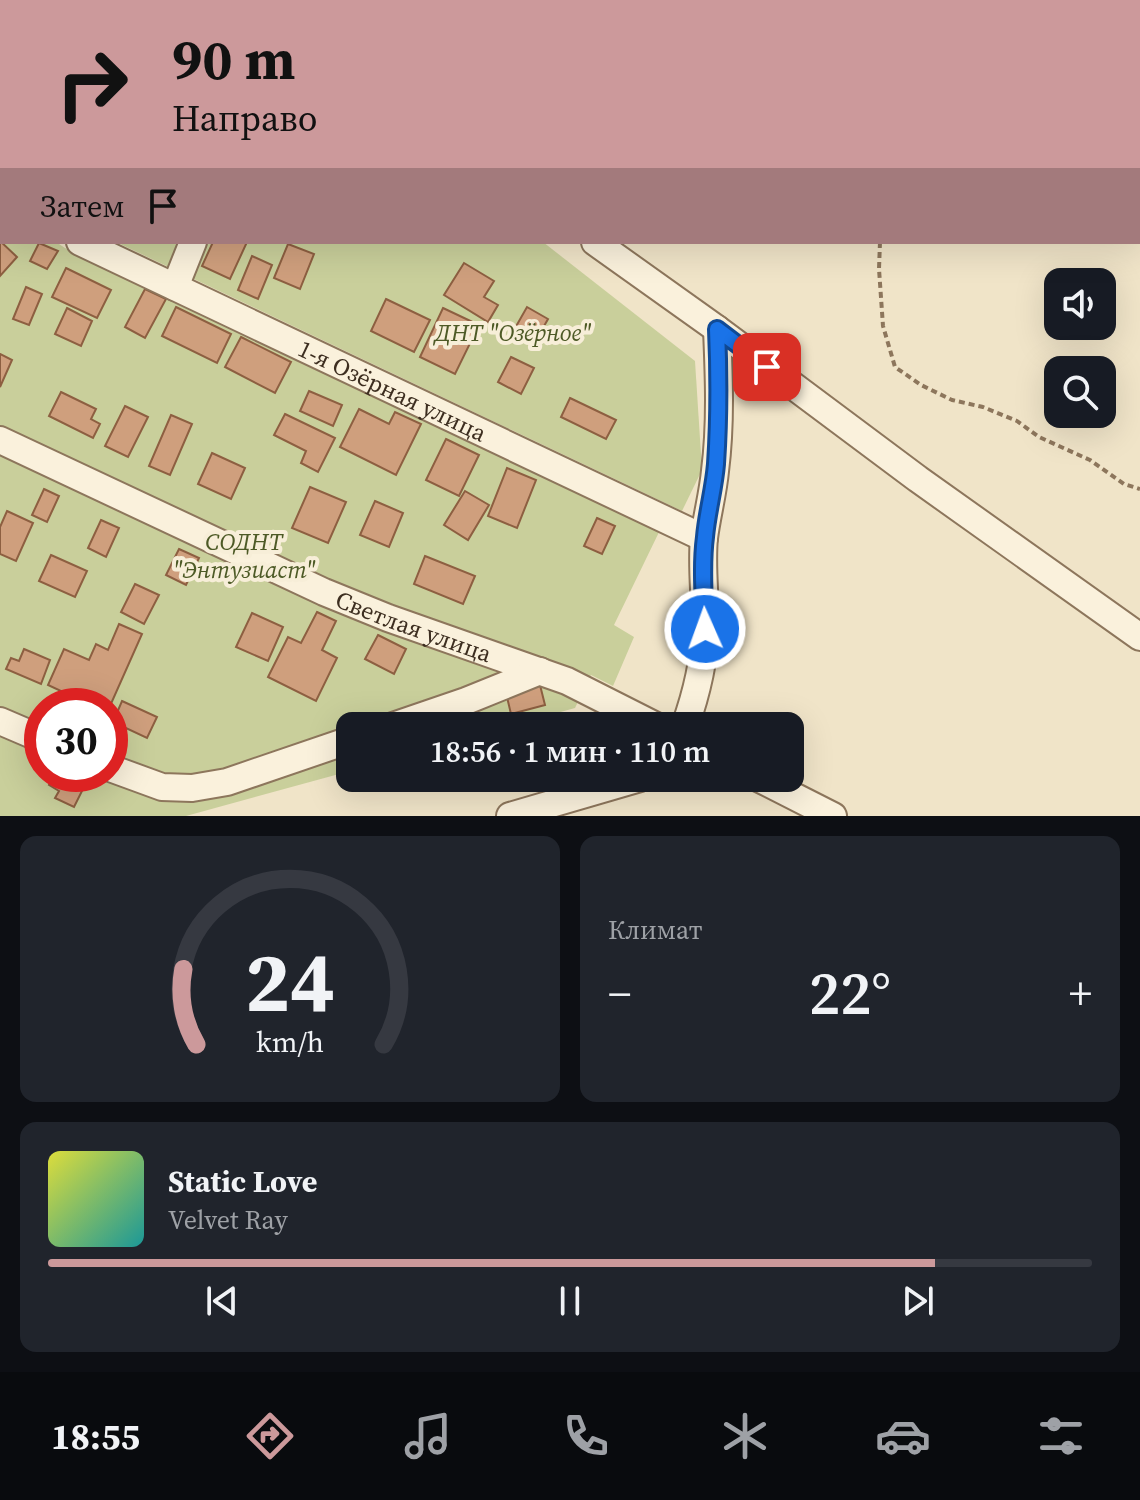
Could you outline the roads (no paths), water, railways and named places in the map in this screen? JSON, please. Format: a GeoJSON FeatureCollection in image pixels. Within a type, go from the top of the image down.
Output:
{"type":"FeatureCollection","features":[{"type":"Feature","properties":{"kind":"street","name":"1-я Озёрная улица"},"geometry":{"type":"LineString","coordinates":[[84,244],[704,538]]}},
{"type":"Feature","properties":{"kind":"street"},"geometry":{"type":"LineString","coordinates":[[175,287],[192,244]]}},
{"type":"Feature","properties":{"kind":"street"},"geometry":{"type":"LineString","coordinates":[[598,244],[1140,637]]}},
{"type":"Feature","properties":{"kind":"street"},"geometry":{"type":"LineString","coordinates":[[690,712],[698,688],[703,652],[704,538],[716,467],[717,329]]}},
{"type":"Feature","properties":{"kind":"street","name":"Светлая улица"},"geometry":{"type":"LineString","coordinates":[[0,440],[324,592],[388,618],[567,681],[628,712]]}},
{"type":"Feature","properties":{"kind":"street"},"geometry":{"type":"LineString","coordinates":[[434,712],[540,671]]}},
{"type":"Feature","properties":{"kind":"street"},"geometry":{"type":"LineString","coordinates":[[0,721],[24,731]]}},
{"type":"Feature","properties":{"kind":"street"},"geometry":{"type":"LineString","coordinates":[[128,775],[162,787],[192,788],[227,782],[336,745]]}},
{"type":"Feature","properties":{"kind":"street"},"geometry":{"type":"LineString","coordinates":[[510,816],[592,792]]}},
{"type":"Feature","properties":{"kind":"street"},"geometry":{"type":"LineString","coordinates":[[563,816],[612,792]]}},
{"type":"Feature","properties":{"kind":"street"},"geometry":{"type":"LineString","coordinates":[[786,792],[833,816]]}},
{"type":"Feature","properties":{"kind":"park label","name":"ДНТ \"Озёрное\""},"geometry":{"type":"Point","coordinates":[513,332]}},
{"type":"Feature","properties":{"kind":"park label","name":"СОДНТ \"Энтузиаст\""},"geometry":{"type":"Point","coordinates":[244,555]}}]}
